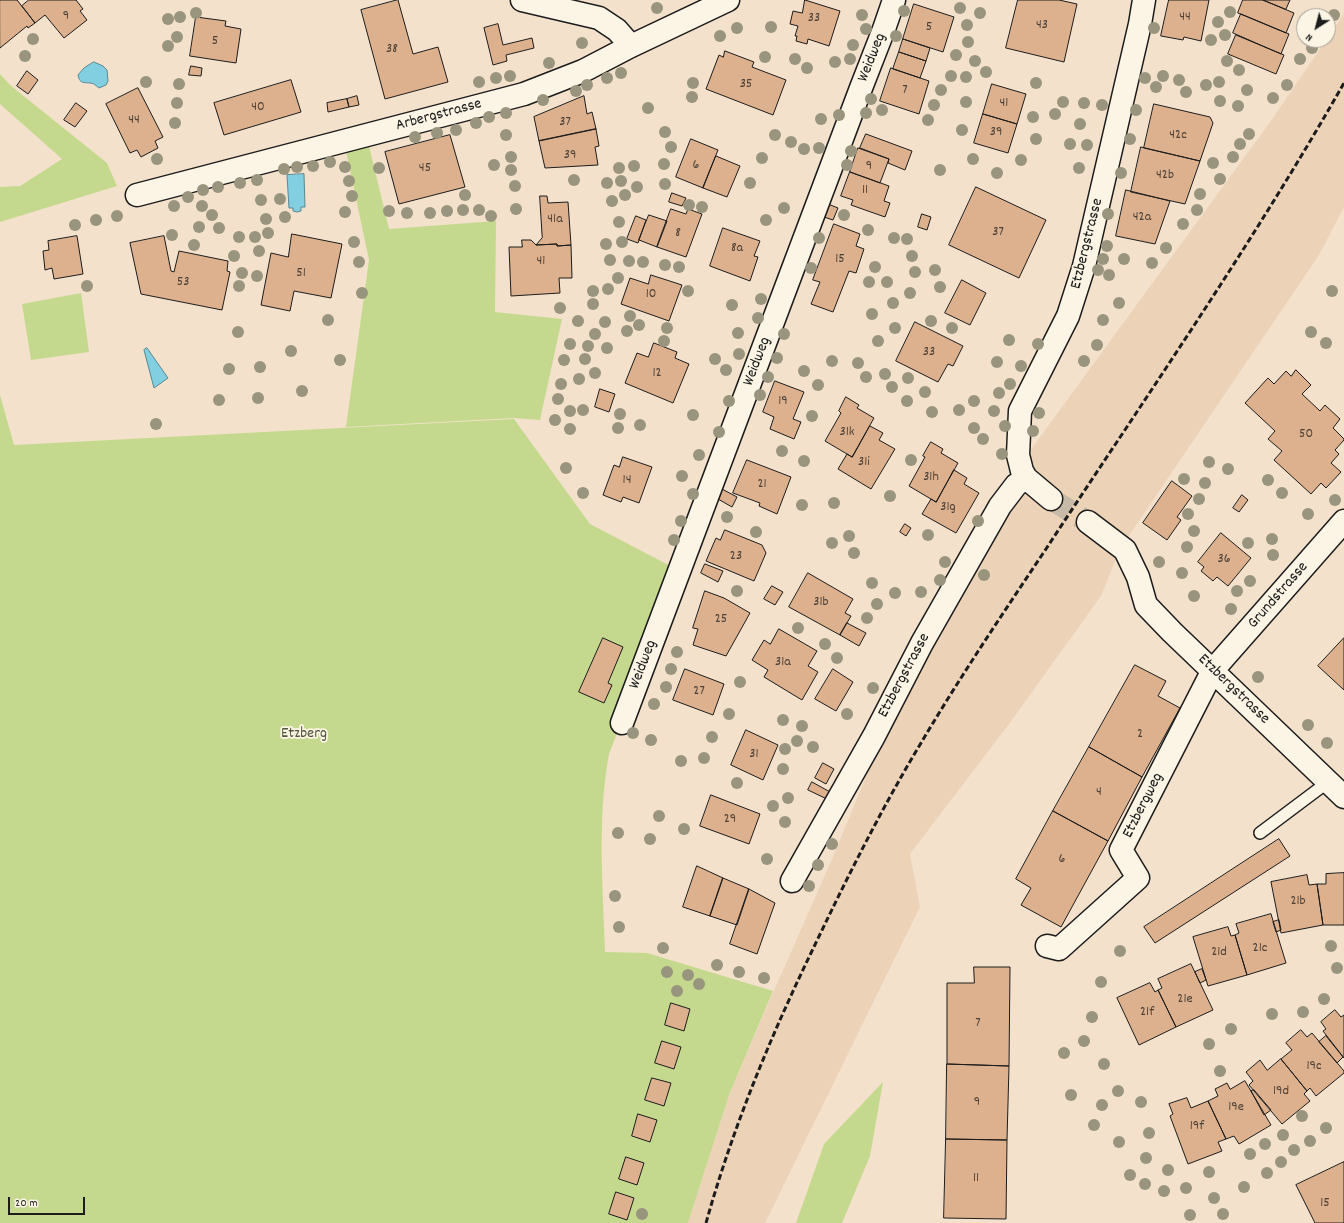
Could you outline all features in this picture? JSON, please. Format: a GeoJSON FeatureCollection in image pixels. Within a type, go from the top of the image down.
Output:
{"type":"FeatureCollection","features":[{"type":"Feature","properties":{"kind":"street"},"geometry":{"type":"LineString","coordinates":[[522,0],[599,18],[617,30],[631,46]]}},
{"type":"Feature","properties":{"kind":"street","name":"Arbergstrasse"},"geometry":{"type":"LineString","coordinates":[[137,194],[524,94],[584,71],[631,46],[728,0]]}},
{"type":"Feature","properties":{"kind":"street","name":"Weidweg"},"geometry":{"type":"LineString","coordinates":[[622,723],[894,0]]}},
{"type":"Feature","properties":{"kind":"street","name":"Etzbergstrasse"},"geometry":{"type":"LineString","coordinates":[[1051,499],[1026,478],[1022,471],[1018,455],[1020,411],[1068,316],[1084,266],[1144,0]]}},
{"type":"Feature","properties":{"kind":"street","name":"Etzbergstrasse"},"geometry":{"type":"LineString","coordinates":[[792,881],[874,736],[922,643],[1000,506],[1016,485],[1026,478]]}},
{"type":"Feature","properties":{"kind":"street","name":"Grundstrasse"},"geometry":{"type":"LineString","coordinates":[[1213,670],[1344,521]]}},
{"type":"Feature","properties":{"kind":"street","name":"Etzbergstrasse"},"geometry":{"type":"LineString","coordinates":[[1088,522],[1125,550],[1138,577],[1146,605],[1172,632],[1344,797]]}},
{"type":"Feature","properties":{"kind":"street","name":"Etzbergweg"},"geometry":{"type":"LineString","coordinates":[[1047,946],[1059,949],[1138,878],[1121,850],[1213,670]]}},
{"type":"Feature","properties":{"kind":"lane"},"geometry":{"type":"LineString","coordinates":[[1260,833],[1328,782]]}},
{"type":"Feature","properties":{"kind":"shaded area"},"geometry":{"type":"Polygon","coordinates":[[[1344,14],[1344,207],[1319,255],[1120,549],[1101,596],[1012,720],[910,854],[920,907],[765,1223],[688,1223],[729,1095],[833,857],[876,752],[1016,485],[1018,455],[1032,448],[1273,118],[1321,48],[1336,48],[1336,26],[1344,14]]]}},
{"type":"Feature","properties":{"kind":"green space"},"geometry":{"type":"Polygon","coordinates":[[[0,74],[10,85],[107,163],[117,186],[0,222],[0,187],[20,186],[62,159],[0,104],[0,74]]]}},
{"type":"Feature","properties":{"kind":"green space"},"geometry":{"type":"Polygon","coordinates":[[[369,146],[389,229],[496,221],[495,312],[562,319],[540,420],[514,418],[346,427],[369,260],[346,151],[369,146]]]}},
{"type":"Feature","properties":{"kind":"green space"},"geometry":{"type":"Polygon","coordinates":[[[81,293],[89,352],[31,360],[22,304],[81,293]]]}},
{"type":"Feature","properties":{"kind":"green space","name":"Etzberg"},"geometry":{"type":"Polygon","coordinates":[[[0,395],[14,445],[514,419],[590,524],[680,571],[609,754],[605,778],[602,828],[605,952],[647,953],[773,991],[729,1095],[688,1223],[0,1223],[0,395]]]}},
{"type":"Feature","properties":{"kind":"green space"},"geometry":{"type":"Polygon","coordinates":[[[883,1082],[870,1156],[842,1223],[796,1223],[824,1144],[883,1082]]]}},
{"type":"Feature","properties":{"kind":"water"},"geometry":{"type":"Polygon","coordinates":[[[94,62],[103,66],[107,70],[108,81],[106,85],[99,88],[94,84],[80,81],[78,75],[84,68],[94,62]]]}},
{"type":"Feature","properties":{"kind":"water"},"geometry":{"type":"Polygon","coordinates":[[[304,174],[305,207],[301,207],[301,211],[297,212],[293,211],[293,208],[289,208],[287,175],[304,174]]]}},
{"type":"Feature","properties":{"kind":"water"},"geometry":{"type":"Polygon","coordinates":[[[147,348],[168,378],[154,388],[144,350],[147,348]]]}},
{"type":"Feature","properties":{"kind":"building"},"geometry":{"type":"Polygon","coordinates":[[[0,0],[17,0],[35,23],[28,28],[27,26],[0,48],[0,0]]]}},
{"type":"Feature","properties":{"kind":"building"},"geometry":{"type":"Polygon","coordinates":[[[29,0],[76,0],[83,9],[80,11],[87,20],[64,38],[45,15],[35,23],[22,6],[29,0]]]}},
{"type":"Feature","properties":{"kind":"building"},"geometry":{"type":"Polygon","coordinates":[[[398,0],[413,54],[438,47],[448,82],[385,99],[361,10],[398,0]]]}},
{"type":"Feature","properties":{"kind":"building"},"geometry":{"type":"Polygon","coordinates":[[[805,0],[840,11],[829,46],[808,39],[807,44],[796,41],[797,36],[795,36],[798,26],[790,24],[793,11],[802,13],[805,0]]]}},
{"type":"Feature","properties":{"kind":"building"},"geometry":{"type":"Polygon","coordinates":[[[1018,0],[1059,0],[1077,4],[1064,62],[1006,48],[1018,0]]]}},
{"type":"Feature","properties":{"kind":"building"},"geometry":{"type":"Polygon","coordinates":[[[1169,0],[1209,0],[1201,41],[1184,37],[1183,40],[1161,36],[1169,0]]]}},
{"type":"Feature","properties":{"kind":"building"},"geometry":{"type":"Polygon","coordinates":[[[1243,0],[1263,0],[1294,13],[1286,33],[1238,13],[1243,0]]]}},
{"type":"Feature","properties":{"kind":"building"},"geometry":{"type":"Polygon","coordinates":[[[1263,0],[1290,0],[1286,9],[1263,0]]]}},
{"type":"Feature","properties":{"kind":"building"},"geometry":{"type":"Polygon","coordinates":[[[914,4],[954,17],[943,52],[903,39],[914,4]]]}},
{"type":"Feature","properties":{"kind":"building"},"geometry":{"type":"Polygon","coordinates":[[[1241,14],[1289,34],[1281,54],[1233,33],[1241,14]]]}},
{"type":"Feature","properties":{"kind":"building"},"geometry":{"type":"Polygon","coordinates":[[[196,17],[226,21],[225,26],[241,29],[236,63],[190,56],[196,17]]]}},
{"type":"Feature","properties":{"kind":"building"},"geometry":{"type":"Polygon","coordinates":[[[498,24],[503,45],[532,38],[534,48],[506,55],[507,61],[493,65],[484,28],[498,24]]]}},
{"type":"Feature","properties":{"kind":"building"},"geometry":{"type":"Polygon","coordinates":[[[1236,35],[1284,55],[1276,74],[1228,54],[1236,35]]]}},
{"type":"Feature","properties":{"kind":"building"},"geometry":{"type":"Polygon","coordinates":[[[903,39],[930,48],[926,61],[899,52],[903,39]]]}},
{"type":"Feature","properties":{"kind":"building"},"geometry":{"type":"Polygon","coordinates":[[[725,51],[754,62],[752,67],[786,80],[773,115],[706,89],[719,55],[723,57],[725,51]]]}},
{"type":"Feature","properties":{"kind":"building"},"geometry":{"type":"Polygon","coordinates":[[[899,52],[926,61],[920,78],[893,69],[899,52]]]}},
{"type":"Feature","properties":{"kind":"building"},"geometry":{"type":"Polygon","coordinates":[[[191,66],[202,68],[201,76],[189,75],[191,66]]]}},
{"type":"Feature","properties":{"kind":"building"},"geometry":{"type":"Polygon","coordinates":[[[891,68],[929,81],[919,114],[880,101],[891,68]]]}},
{"type":"Feature","properties":{"kind":"building"},"geometry":{"type":"Polygon","coordinates":[[[27,71],[38,80],[28,94],[17,86],[27,71]]]}},
{"type":"Feature","properties":{"kind":"building"},"geometry":{"type":"Polygon","coordinates":[[[291,80],[301,112],[224,135],[214,103],[291,80]]]}},
{"type":"Feature","properties":{"kind":"building"},"geometry":{"type":"Polygon","coordinates":[[[992,84],[1026,94],[1017,124],[983,114],[992,84]]]}},
{"type":"Feature","properties":{"kind":"building"},"geometry":{"type":"Polygon","coordinates":[[[138,88],[163,137],[155,141],[158,148],[141,157],[137,150],[130,153],[106,104],[138,88]]]}},
{"type":"Feature","properties":{"kind":"building"},"geometry":{"type":"Polygon","coordinates":[[[357,96],[359,105],[349,107],[347,99],[357,96]]]}},
{"type":"Feature","properties":{"kind":"building"},"geometry":{"type":"Polygon","coordinates":[[[584,96],[587,114],[592,112],[596,129],[539,141],[534,117],[584,96]]]}},
{"type":"Feature","properties":{"kind":"building"},"geometry":{"type":"Polygon","coordinates":[[[347,99],[349,107],[328,112],[327,103],[347,99]]]}},
{"type":"Feature","properties":{"kind":"building"},"geometry":{"type":"Polygon","coordinates":[[[76,103],[87,111],[75,127],[64,120],[76,103]]]}},
{"type":"Feature","properties":{"kind":"building"},"geometry":{"type":"Polygon","coordinates":[[[1154,104],[1210,117],[1213,123],[1200,161],[1144,148],[1154,104]]]}},
{"type":"Feature","properties":{"kind":"building"},"geometry":{"type":"Polygon","coordinates":[[[983,114],[1017,124],[1008,153],[974,143],[983,114]]]}},
{"type":"Feature","properties":{"kind":"building"},"geometry":{"type":"Polygon","coordinates":[[[596,129],[599,146],[595,147],[598,165],[545,168],[539,141],[596,129]]]}},
{"type":"Feature","properties":{"kind":"building"},"geometry":{"type":"Polygon","coordinates":[[[866,134],[912,151],[905,170],[888,163],[889,159],[860,148],[866,134]]]}},
{"type":"Feature","properties":{"kind":"building"},"geometry":{"type":"Polygon","coordinates":[[[450,135],[465,187],[399,204],[385,152],[450,135]]]}},
{"type":"Feature","properties":{"kind":"building"},"geometry":{"type":"Polygon","coordinates":[[[691,139],[718,150],[703,188],[676,177],[691,139]]]}},
{"type":"Feature","properties":{"kind":"building"},"geometry":{"type":"Polygon","coordinates":[[[1141,147],[1200,161],[1185,204],[1131,192],[1141,147]]]}},
{"type":"Feature","properties":{"kind":"building"},"geometry":{"type":"Polygon","coordinates":[[[858,148],[889,159],[880,183],[850,172],[858,148]]]}},
{"type":"Feature","properties":{"kind":"building"},"geometry":{"type":"Polygon","coordinates":[[[716,156],[740,166],[727,197],[703,188],[716,156]]]}},
{"type":"Feature","properties":{"kind":"building"},"geometry":{"type":"Polygon","coordinates":[[[850,172],[889,186],[884,201],[890,203],[885,217],[851,205],[853,200],[841,196],[850,172]]]}},
{"type":"Feature","properties":{"kind":"building"},"geometry":{"type":"Polygon","coordinates":[[[976,187],[1046,220],[1019,278],[949,245],[976,187]]]}},
{"type":"Feature","properties":{"kind":"building"},"geometry":{"type":"Polygon","coordinates":[[[1126,190],[1170,201],[1155,244],[1116,236],[1126,190]]]}},
{"type":"Feature","properties":{"kind":"building"},"geometry":{"type":"Polygon","coordinates":[[[672,193],[686,198],[682,206],[669,202],[672,193]]]}},
{"type":"Feature","properties":{"kind":"building"},"geometry":{"type":"Polygon","coordinates":[[[540,196],[547,196],[548,203],[568,202],[571,245],[536,245],[542,238],[540,196]]]}},
{"type":"Feature","properties":{"kind":"building"},"geometry":{"type":"Polygon","coordinates":[[[828,204],[838,208],[833,220],[824,217],[828,204]]]}},
{"type":"Feature","properties":{"kind":"building"},"geometry":{"type":"Polygon","coordinates":[[[671,209],[686,214],[688,209],[702,214],[686,257],[657,247],[671,209]]]}},
{"type":"Feature","properties":{"kind":"building"},"geometry":{"type":"Polygon","coordinates":[[[922,214],[931,217],[927,230],[918,227],[922,214]]]}},
{"type":"Feature","properties":{"kind":"building"},"geometry":{"type":"Polygon","coordinates":[[[649,215],[667,221],[657,247],[639,240],[649,215]]]}},
{"type":"Feature","properties":{"kind":"building"},"geometry":{"type":"Polygon","coordinates":[[[636,216],[646,220],[638,243],[627,239],[636,216]]]}},
{"type":"Feature","properties":{"kind":"building"},"geometry":{"type":"Polygon","coordinates":[[[834,224],[860,234],[856,246],[864,249],[856,273],[849,271],[833,312],[811,304],[820,282],[813,280],[834,224]]]}},
{"type":"Feature","properties":{"kind":"building"},"geometry":{"type":"Polygon","coordinates":[[[723,228],[760,241],[754,256],[758,257],[750,281],[710,266],[723,228]]]}},
{"type":"Feature","properties":{"kind":"building"},"geometry":{"type":"Polygon","coordinates":[[[292,234],[342,244],[331,298],[294,291],[290,311],[261,305],[271,253],[288,257],[292,234]]]}},
{"type":"Feature","properties":{"kind":"building"},"geometry":{"type":"Polygon","coordinates":[[[77,236],[83,274],[54,279],[52,268],[45,270],[43,251],[49,250],[48,241],[77,236]]]}},
{"type":"Feature","properties":{"kind":"building"},"geometry":{"type":"Polygon","coordinates":[[[164,236],[171,271],[174,272],[179,251],[228,261],[227,271],[230,272],[222,310],[141,294],[130,243],[164,236]]]}},
{"type":"Feature","properties":{"kind":"building"},"geometry":{"type":"Polygon","coordinates":[[[522,240],[531,240],[536,245],[571,245],[572,278],[559,278],[560,293],[511,296],[509,247],[522,247],[522,240]]]}},
{"type":"Feature","properties":{"kind":"building"},"geometry":{"type":"Polygon","coordinates":[[[651,275],[682,285],[669,321],[621,304],[630,278],[648,284],[651,275]]]}},
{"type":"Feature","properties":{"kind":"building"},"geometry":{"type":"Polygon","coordinates":[[[962,280],[986,293],[970,325],[945,313],[962,280]]]}},
{"type":"Feature","properties":{"kind":"building"},"geometry":{"type":"Polygon","coordinates":[[[915,322],[963,346],[953,366],[948,364],[938,382],[896,361],[915,322]]]}},
{"type":"Feature","properties":{"kind":"building"},"geometry":{"type":"Polygon","coordinates":[[[654,343],[677,352],[675,358],[689,364],[673,403],[625,383],[637,353],[648,357],[654,343]]]}},
{"type":"Feature","properties":{"kind":"building"},"geometry":{"type":"Polygon","coordinates":[[[1296,370],[1311,385],[1302,394],[1320,411],[1325,405],[1340,419],[1333,428],[1344,439],[1335,450],[1339,454],[1331,463],[1341,472],[1326,488],[1321,483],[1311,494],[1274,460],[1282,451],[1268,439],[1275,431],[1245,403],[1268,378],[1274,384],[1286,371],[1291,376],[1296,370]]]}},
{"type":"Feature","properties":{"kind":"building"},"geometry":{"type":"Polygon","coordinates":[[[775,381],[804,392],[793,419],[801,422],[794,439],[770,429],[774,417],[763,412],[775,381]]]}},
{"type":"Feature","properties":{"kind":"building"},"geometry":{"type":"Polygon","coordinates":[[[600,389],[615,394],[609,412],[595,407],[600,389]]]}},
{"type":"Feature","properties":{"kind":"building"},"geometry":{"type":"Polygon","coordinates":[[[846,397],[859,405],[857,408],[874,418],[852,457],[825,441],[841,413],[839,411],[846,397]]]}},
{"type":"Feature","properties":{"kind":"building"},"geometry":{"type":"Polygon","coordinates":[[[870,426],[883,433],[879,440],[895,449],[871,489],[838,469],[847,454],[852,457],[870,426]]]}},
{"type":"Feature","properties":{"kind":"building"},"geometry":{"type":"Polygon","coordinates":[[[931,442],[943,449],[941,453],[958,463],[936,502],[909,486],[925,457],[923,456],[931,442]]]}},
{"type":"Feature","properties":{"kind":"building"},"geometry":{"type":"Polygon","coordinates":[[[623,457],[652,467],[639,503],[623,497],[621,502],[603,495],[614,465],[619,467],[623,457]]]}},
{"type":"Feature","properties":{"kind":"building"},"geometry":{"type":"Polygon","coordinates":[[[747,460],[791,477],[777,514],[759,506],[760,503],[733,493],[747,460]]]}},
{"type":"Feature","properties":{"kind":"building"},"geometry":{"type":"Polygon","coordinates":[[[954,470],[967,478],[964,484],[979,493],[956,533],[922,514],[931,499],[936,502],[954,470]]]}},
{"type":"Feature","properties":{"kind":"building"},"geometry":{"type":"Polygon","coordinates":[[[1172,481],[1192,496],[1177,517],[1181,520],[1167,540],[1143,523],[1172,481]]]}},
{"type":"Feature","properties":{"kind":"building"},"geometry":{"type":"Polygon","coordinates":[[[722,489],[737,497],[732,507],[718,499],[722,489]]]}},
{"type":"Feature","properties":{"kind":"building"},"geometry":{"type":"Polygon","coordinates":[[[1242,495],[1248,500],[1239,512],[1233,508],[1242,495]]]}},
{"type":"Feature","properties":{"kind":"building"},"geometry":{"type":"Polygon","coordinates":[[[905,524],[911,528],[906,536],[900,532],[905,524]]]}},
{"type":"Feature","properties":{"kind":"building"},"geometry":{"type":"Polygon","coordinates":[[[725,530],[762,545],[766,553],[754,581],[706,561],[716,538],[720,540],[725,530]]]}},
{"type":"Feature","properties":{"kind":"building"},"geometry":{"type":"Polygon","coordinates":[[[1221,533],[1251,558],[1228,586],[1217,577],[1213,581],[1201,571],[1204,567],[1198,562],[1221,533]]]}},
{"type":"Feature","properties":{"kind":"building"},"geometry":{"type":"Polygon","coordinates":[[[705,564],[723,571],[718,582],[701,573],[705,564]]]}},
{"type":"Feature","properties":{"kind":"building"},"geometry":{"type":"Polygon","coordinates":[[[808,573],[853,599],[845,613],[851,616],[840,635],[789,607],[808,573]]]}},
{"type":"Feature","properties":{"kind":"building"},"geometry":{"type":"Polygon","coordinates":[[[772,586],[783,592],[775,605],[764,599],[772,586]]]}},
{"type":"Feature","properties":{"kind":"building"},"geometry":{"type":"Polygon","coordinates":[[[705,591],[724,598],[750,613],[726,656],[693,645],[698,629],[693,628],[705,591]]]}},
{"type":"Feature","properties":{"kind":"building"},"geometry":{"type":"Polygon","coordinates":[[[847,623],[866,633],[859,646],[840,635],[847,623]]]}},
{"type":"Feature","properties":{"kind":"building"},"geometry":{"type":"Polygon","coordinates":[[[779,629],[817,651],[808,666],[818,672],[802,700],[764,677],[768,670],[752,660],[764,640],[770,644],[779,629]]]}},
{"type":"Feature","properties":{"kind":"building"},"geometry":{"type":"Polygon","coordinates":[[[603,638],[623,647],[608,683],[612,685],[604,703],[579,692],[603,638]]]}},
{"type":"Feature","properties":{"kind":"building"},"geometry":{"type":"Polygon","coordinates":[[[1344,638],[1344,690],[1318,666],[1344,638]]]}},
{"type":"Feature","properties":{"kind":"building"},"geometry":{"type":"Polygon","coordinates":[[[1135,665],[1166,681],[1158,696],[1180,708],[1142,777],[1089,747],[1135,665]]]}},
{"type":"Feature","properties":{"kind":"building"},"geometry":{"type":"Polygon","coordinates":[[[685,669],[724,684],[713,715],[673,700],[685,669]]]}},
{"type":"Feature","properties":{"kind":"building"},"geometry":{"type":"Polygon","coordinates":[[[833,669],[853,682],[836,711],[815,699],[833,669]]]}},
{"type":"Feature","properties":{"kind":"building"},"geometry":{"type":"Polygon","coordinates":[[[746,730],[778,745],[763,780],[731,765],[746,730]]]}},
{"type":"Feature","properties":{"kind":"building"},"geometry":{"type":"Polygon","coordinates":[[[1089,747],[1142,777],[1108,841],[1053,811],[1089,747]]]}},
{"type":"Feature","properties":{"kind":"building"},"geometry":{"type":"Polygon","coordinates":[[[823,763],[834,769],[826,784],[815,778],[823,763]]]}},
{"type":"Feature","properties":{"kind":"building"},"geometry":{"type":"Polygon","coordinates":[[[812,782],[832,793],[829,800],[808,790],[812,782]]]}},
{"type":"Feature","properties":{"kind":"building"},"geometry":{"type":"Polygon","coordinates":[[[711,795],[760,814],[749,844],[700,826],[711,795]]]}},
{"type":"Feature","properties":{"kind":"building"},"geometry":{"type":"Polygon","coordinates":[[[1053,811],[1108,841],[1061,927],[1021,905],[1031,888],[1016,879],[1053,811]]]}},
{"type":"Feature","properties":{"kind":"building"},"geometry":{"type":"Polygon","coordinates":[[[1279,839],[1290,856],[1155,943],[1144,927],[1279,839]]]}},
{"type":"Feature","properties":{"kind":"building"},"geometry":{"type":"Polygon","coordinates":[[[697,866],[723,878],[710,916],[683,907],[697,866]]]}},
{"type":"Feature","properties":{"kind":"building"},"geometry":{"type":"Polygon","coordinates":[[[1344,873],[1344,925],[1323,925],[1317,884],[1326,884],[1326,874],[1344,873]]]}},
{"type":"Feature","properties":{"kind":"building"},"geometry":{"type":"Polygon","coordinates":[[[1307,875],[1309,885],[1317,884],[1323,925],[1281,933],[1271,882],[1307,875]]]}},
{"type":"Feature","properties":{"kind":"building"},"geometry":{"type":"Polygon","coordinates":[[[723,878],[749,889],[737,925],[710,916],[723,878]]]}},
{"type":"Feature","properties":{"kind":"building"},"geometry":{"type":"Polygon","coordinates":[[[749,889],[775,903],[757,954],[730,944],[749,889]]]}},
{"type":"Feature","properties":{"kind":"building"},"geometry":{"type":"Polygon","coordinates":[[[1271,914],[1286,963],[1247,975],[1235,935],[1239,933],[1236,924],[1271,914]]]}},
{"type":"Feature","properties":{"kind":"building"},"geometry":{"type":"Polygon","coordinates":[[[1279,920],[1281,930],[1276,932],[1273,922],[1279,920]]]}},
{"type":"Feature","properties":{"kind":"building"},"geometry":{"type":"Polygon","coordinates":[[[1228,927],[1231,936],[1235,935],[1247,975],[1208,986],[1193,937],[1228,927]]]}},
{"type":"Feature","properties":{"kind":"building"},"geometry":{"type":"Polygon","coordinates":[[[1191,964],[1213,1010],[1176,1027],[1158,990],[1162,988],[1158,979],[1191,964]]]}},
{"type":"Feature","properties":{"kind":"building"},"geometry":{"type":"Polygon","coordinates":[[[974,967],[1010,967],[1009,1066],[947,1064],[947,983],[974,983],[974,967]]]}},
{"type":"Feature","properties":{"kind":"building"},"geometry":{"type":"Polygon","coordinates":[[[1202,969],[1206,980],[1200,983],[1195,972],[1202,969]]]}},
{"type":"Feature","properties":{"kind":"building"},"geometry":{"type":"Polygon","coordinates":[[[1150,983],[1155,992],[1158,990],[1176,1027],[1139,1045],[1117,998],[1150,983]]]}},
{"type":"Feature","properties":{"kind":"building"},"geometry":{"type":"Polygon","coordinates":[[[671,1003],[690,1009],[684,1031],[665,1025],[671,1003]]]}},
{"type":"Feature","properties":{"kind":"building"},"geometry":{"type":"Polygon","coordinates":[[[1335,1010],[1341,1017],[1344,1015],[1344,1058],[1323,1031],[1326,1029],[1321,1022],[1335,1010]]]}},
{"type":"Feature","properties":{"kind":"building"},"geometry":{"type":"Polygon","coordinates":[[[1301,1030],[1307,1037],[1312,1033],[1344,1071],[1344,1073],[1316,1096],[1310,1088],[1307,1091],[1281,1059],[1292,1050],[1286,1043],[1301,1030]]]}},
{"type":"Feature","properties":{"kind":"building"},"geometry":{"type":"Polygon","coordinates":[[[1326,1036],[1343,1057],[1337,1063],[1319,1042],[1326,1036]]]}},
{"type":"Feature","properties":{"kind":"building"},"geometry":{"type":"Polygon","coordinates":[[[662,1041],[681,1047],[674,1069],[655,1063],[662,1041]]]}},
{"type":"Feature","properties":{"kind":"building"},"geometry":{"type":"Polygon","coordinates":[[[1281,1059],[1307,1091],[1304,1094],[1310,1101],[1282,1124],[1249,1085],[1253,1081],[1246,1072],[1260,1060],[1267,1070],[1281,1059]]]}},
{"type":"Feature","properties":{"kind":"building"},"geometry":{"type":"Polygon","coordinates":[[[947,1064],[1009,1066],[1007,1140],[946,1139],[947,1064]]]}},
{"type":"Feature","properties":{"kind":"building"},"geometry":{"type":"Polygon","coordinates":[[[652,1078],[671,1083],[664,1106],[645,1100],[652,1078]]]}},
{"type":"Feature","properties":{"kind":"building"},"geometry":{"type":"Polygon","coordinates":[[[1245,1081],[1271,1125],[1239,1144],[1234,1136],[1226,1139],[1208,1101],[1218,1096],[1215,1089],[1227,1083],[1230,1089],[1245,1081]]]}},
{"type":"Feature","properties":{"kind":"building"},"geometry":{"type":"Polygon","coordinates":[[[1254,1090],[1271,1110],[1264,1115],[1251,1091],[1254,1090]]]}},
{"type":"Feature","properties":{"kind":"building"},"geometry":{"type":"Polygon","coordinates":[[[1187,1098],[1191,1108],[1208,1101],[1226,1139],[1218,1142],[1222,1151],[1188,1164],[1170,1116],[1173,1114],[1169,1104],[1187,1098]]]}},
{"type":"Feature","properties":{"kind":"building"},"geometry":{"type":"Polygon","coordinates":[[[638,1114],[657,1120],[650,1142],[632,1136],[638,1114]]]}},
{"type":"Feature","properties":{"kind":"building"},"geometry":{"type":"Polygon","coordinates":[[[946,1139],[1007,1140],[1006,1219],[944,1218],[946,1139]]]}},
{"type":"Feature","properties":{"kind":"building"},"geometry":{"type":"Polygon","coordinates":[[[626,1157],[644,1163],[637,1185],[619,1179],[626,1157]]]}},
{"type":"Feature","properties":{"kind":"building"},"geometry":{"type":"Polygon","coordinates":[[[1344,1162],[1344,1223],[1315,1223],[1296,1185],[1344,1162]]]}},
{"type":"Feature","properties":{"kind":"building"},"geometry":{"type":"Polygon","coordinates":[[[616,1192],[634,1198],[627,1220],[609,1214],[616,1192]]]}},
{"type":"Feature","properties":{"kind":"tunnel"},"geometry":{"type":"LineString","coordinates":[[1051,499],[1088,522]]}},
{"type":"Feature","properties":{"kind":"railway"},"geometry":{"type":"LineString","coordinates":[[706,1223],[727,1154],[766,1052],[795,986],[863,847],[891,795],[936,718],[982,645],[1161,376],[1273,202],[1344,83]]}}]}
